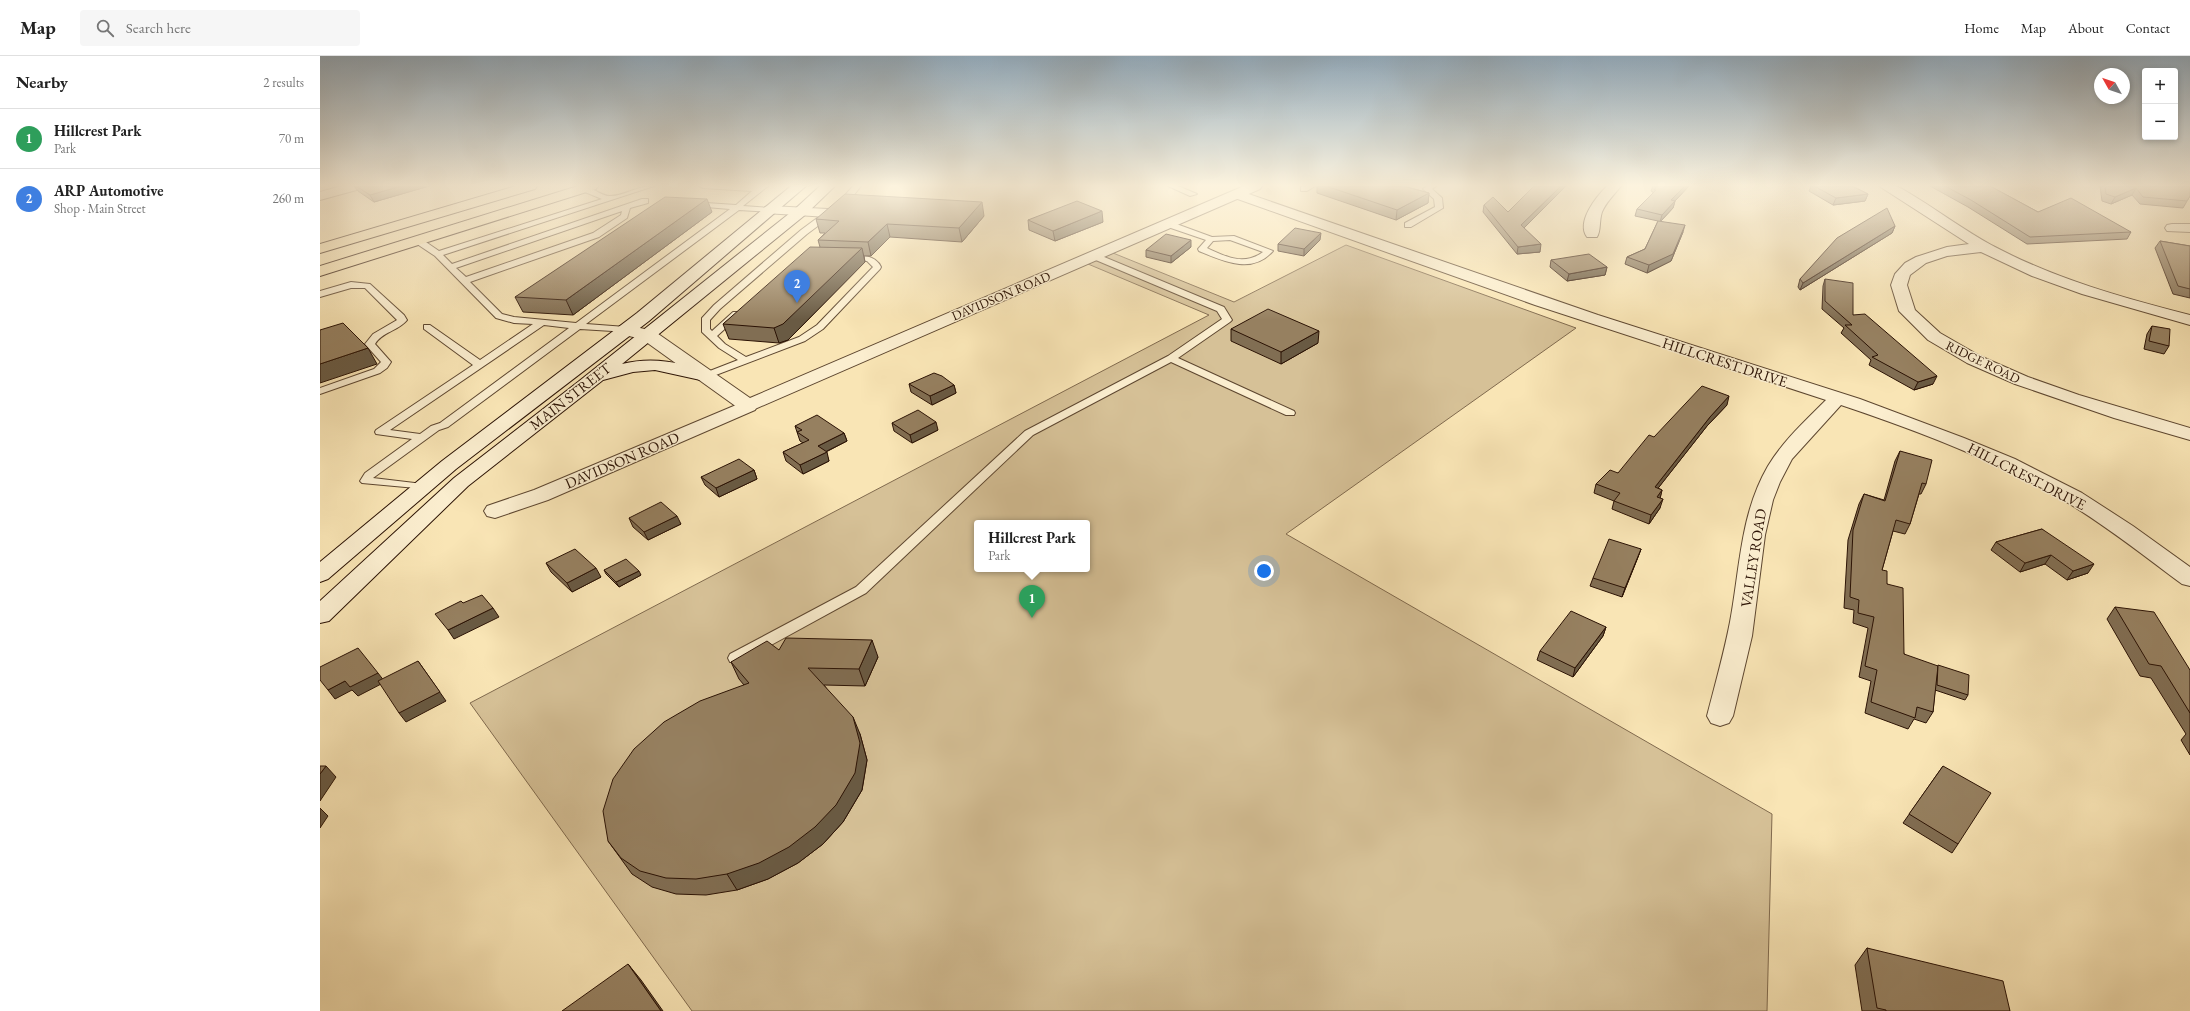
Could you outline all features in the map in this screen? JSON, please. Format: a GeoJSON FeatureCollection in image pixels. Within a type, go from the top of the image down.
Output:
{"type":"FeatureCollection","features":[{"type":"Feature","properties":{"kind":"main road"},"geometry":{"type":"LineString","coordinates":[[320,249],[381,231]]}},
{"type":"Feature","properties":{"kind":"main road"},"geometry":{"type":"LineString","coordinates":[[320,264],[423,231]]}},
{"type":"Feature","properties":{"kind":"main road"},"geometry":{"type":"LineString","coordinates":[[320,271],[447,231]]}},
{"type":"Feature","properties":{"kind":"street","name":"MAIN STREET"},"geometry":{"type":"LineString","coordinates":[[320,574],[423,487],[626,330],[745,231]]}},
{"type":"Feature","properties":{"kind":"street","name":"MAIN STREET"},"geometry":{"type":"LineString","coordinates":[[323,609],[461,482],[584,386],[777,231]]}},
{"type":"Feature","properties":{"kind":"street","name":"DAVIDSON ROAD"},"geometry":{"type":"LineString","coordinates":[[495,511],[541,496],[1153,231]]}},
{"type":"Feature","properties":{"kind":"street","name":"HILLCREST DRIVE"},"geometry":{"type":"LineString","coordinates":[[1340,231],[1556,307],[1837,399],[1968,445],[2056,488],[2124,530],[2190,578]]}},
{"type":"Feature","properties":{"kind":"street"},"geometry":{"type":"LineString","coordinates":[[1957,231],[1984,247],[2020,264],[2076,287],[2190,320]]}},
{"type":"Feature","properties":{"kind":"street","name":"RIDGE ROAD"},"geometry":{"type":"LineString","coordinates":[[1984,247],[1937,254],[1916,262],[1903,274],[1899,280],[1899,294],[1912,317],[1925,330],[1970,359],[2012,378],[2190,434]]}},
{"type":"Feature","properties":{"kind":"street"},"geometry":{"type":"LineString","coordinates":[[626,330],[648,335],[748,406]]}},
{"type":"Feature","properties":{"kind":"street"},"geometry":{"type":"LineString","coordinates":[[584,386],[606,375],[641,364],[666,365],[705,376]]}},
{"type":"Feature","properties":{"kind":"street","name":"VALLEY ROAD"},"geometry":{"type":"LineString","coordinates":[[1720,716],[1744,611],[1757,516],[1766,489],[1779,465],[1837,399]]}},
{"type":"Feature","properties":{"kind":"lane"},"geometry":{"type":"LineString","coordinates":[[438,254],[512,231]]}},
{"type":"Feature","properties":{"kind":"lane"},"geometry":{"type":"LineString","coordinates":[[450,267],[557,231]]}},
{"type":"Feature","properties":{"kind":"lane"},"geometry":{"type":"LineString","coordinates":[[464,281],[596,235],[603,231]]}},
{"type":"Feature","properties":{"kind":"lane"},"geometry":{"type":"LineString","coordinates":[[423,487],[366,481],[369,475],[435,428],[444,425],[580,326],[707,231]]}},
{"type":"Feature","properties":{"kind":"lane"},"geometry":{"type":"LineString","coordinates":[[746,361],[722,346],[705,330],[705,320],[717,307],[807,231]]}},
{"type":"Feature","properties":{"kind":"lane"},"geometry":{"type":"LineString","coordinates":[[1186,231],[1211,240],[1231,238],[1269,251],[1260,259],[1236,264],[1202,249],[1211,240]]}},
{"type":"Feature","properties":{"kind":"lane"},"geometry":{"type":"LineString","coordinates":[[417,240],[438,254],[499,316],[514,320],[626,330]]}},
{"type":"Feature","properties":{"kind":"lane"},"geometry":{"type":"LineString","coordinates":[[735,658],[860,590],[1029,433],[1171,358],[1227,320],[1221,309],[1094,256]]}},
{"type":"Feature","properties":{"kind":"lane"},"geometry":{"type":"LineString","coordinates":[[705,376],[802,340],[820,327],[877,267],[875,262],[869,259],[839,258]]}},
{"type":"Feature","properties":{"kind":"lane"},"geometry":{"type":"LineString","coordinates":[[320,294],[351,285],[367,286],[401,317],[402,320],[398,325],[372,339],[370,344],[386,362],[384,366],[377,371],[320,390]]}},
{"type":"Feature","properties":{"kind":"lane"},"geometry":{"type":"LineString","coordinates":[[712,336],[742,309]]}},
{"type":"Feature","properties":{"kind":"lane"},"geometry":{"type":"LineString","coordinates":[[422,437],[380,432],[543,322]]}},
{"type":"Feature","properties":{"kind":"lane"},"geometry":{"type":"LineString","coordinates":[[427,327],[480,365]]}},
{"type":"Feature","properties":{"kind":"lane"},"geometry":{"type":"LineString","coordinates":[[1171,358],[1290,413]]}},
{"type":"Feature","properties":{"kind":"shaded area"},"geometry":{"type":"Polygon","coordinates":[[[1346,245],[1576,328],[1286,534],[1772,814],[1767,1011],[692,1011],[470,703],[1209,315],[1088,264],[1113,253],[1234,302],[1346,245]]]}},
{"type":"Feature","properties":{"kind":"building"},"geometry":{"type":"Polygon","coordinates":[[[615,231],[663,231],[566,300],[515,297],[615,231]]]}},
{"type":"Feature","properties":{"kind":"building"},"geometry":{"type":"Polygon","coordinates":[[[828,231],[880,231],[868,242],[818,240],[828,231]]]}},
{"type":"Feature","properties":{"kind":"building"},"geometry":{"type":"Polygon","coordinates":[[[1292,231],[1308,231],[1321,233],[1304,249],[1278,244],[1292,231]]]}},
{"type":"Feature","properties":{"kind":"building"},"geometry":{"type":"Polygon","coordinates":[[[1505,231],[1527,231],[1541,244],[1518,247],[1505,231]]]}},
{"type":"Feature","properties":{"kind":"building"},"geometry":{"type":"Polygon","coordinates":[[[1654,231],[1683,231],[1673,254],[1649,265],[1627,257],[1645,249],[1654,231]]]}},
{"type":"Feature","properties":{"kind":"building"},"geometry":{"type":"Polygon","coordinates":[[[1849,231],[1888,231],[1803,283],[1800,279],[1837,238],[1849,231]]]}},
{"type":"Feature","properties":{"kind":"building"},"geometry":{"type":"Polygon","coordinates":[[[2020,231],[2128,231],[2131,232],[2030,237],[2020,231]]]}},
{"type":"Feature","properties":{"kind":"building"},"geometry":{"type":"Polygon","coordinates":[[[1166,234],[1191,240],[1171,256],[1146,250],[1166,234]]]}},
{"type":"Feature","properties":{"kind":"building"},"geometry":{"type":"Polygon","coordinates":[[[2160,241],[2190,246],[2190,289],[2178,286],[2160,241]]]}},
{"type":"Feature","properties":{"kind":"building"},"geometry":{"type":"Polygon","coordinates":[[[810,247],[862,248],[783,324],[774,328],[723,324],[810,247]]]}},
{"type":"Feature","properties":{"kind":"building"},"geometry":{"type":"Polygon","coordinates":[[[1589,254],[1607,267],[1569,274],[1551,260],[1589,254]]]}},
{"type":"Feature","properties":{"kind":"building"},"geometry":{"type":"Polygon","coordinates":[[[1825,279],[1853,283],[1853,315],[1865,314],[1937,376],[1918,382],[1872,357],[1878,355],[1845,325],[1852,325],[1825,301],[1825,279]]]}},
{"type":"Feature","properties":{"kind":"building"},"geometry":{"type":"Polygon","coordinates":[[[1268,309],[1319,331],[1281,352],[1231,329],[1268,309]]]}},
{"type":"Feature","properties":{"kind":"building"},"geometry":{"type":"Polygon","coordinates":[[[343,323],[368,348],[320,364],[320,330],[343,323]]]}},
{"type":"Feature","properties":{"kind":"building"},"geometry":{"type":"Polygon","coordinates":[[[2152,326],[2170,329],[2169,346],[2149,341],[2152,326]]]}},
{"type":"Feature","properties":{"kind":"building"},"geometry":{"type":"Polygon","coordinates":[[[934,373],[942,376],[954,385],[930,396],[909,384],[934,373]]]}},
{"type":"Feature","properties":{"kind":"building"},"geometry":{"type":"Polygon","coordinates":[[[1702,386],[1729,396],[1710,417],[1655,487],[1662,490],[1657,497],[1663,499],[1651,515],[1614,501],[1620,493],[1596,484],[1610,470],[1618,473],[1649,435],[1654,437],[1702,386]]]}},
{"type":"Feature","properties":{"kind":"building"},"geometry":{"type":"Polygon","coordinates":[[[918,410],[936,422],[910,435],[892,423],[918,410]]]}},
{"type":"Feature","properties":{"kind":"building"},"geometry":{"type":"Polygon","coordinates":[[[817,415],[844,433],[818,446],[827,452],[800,465],[783,452],[809,440],[797,432],[802,430],[795,426],[817,415]]]}},
{"type":"Feature","properties":{"kind":"building"},"geometry":{"type":"Polygon","coordinates":[[[1900,451],[1932,460],[1926,484],[1922,483],[1910,524],[1896,520],[1882,570],[1887,571],[1887,584],[1903,588],[1904,654],[1938,666],[1933,712],[1917,707],[1915,718],[1871,702],[1877,670],[1865,666],[1874,617],[1858,613],[1859,600],[1850,597],[1853,530],[1864,494],[1885,501],[1900,451]]]}},
{"type":"Feature","properties":{"kind":"building"},"geometry":{"type":"Polygon","coordinates":[[[739,459],[754,470],[716,488],[701,477],[739,459]]]}},
{"type":"Feature","properties":{"kind":"building"},"geometry":{"type":"Polygon","coordinates":[[[661,502],[677,516],[644,532],[629,518],[661,502]]]}},
{"type":"Feature","properties":{"kind":"building"},"geometry":{"type":"Polygon","coordinates":[[[2042,529],[2094,564],[2073,571],[2051,555],[2025,563],[1996,542],[2042,529]]]}},
{"type":"Feature","properties":{"kind":"building"},"geometry":{"type":"Polygon","coordinates":[[[1609,539],[1641,549],[1625,588],[1593,578],[1609,539]]]}},
{"type":"Feature","properties":{"kind":"building"},"geometry":{"type":"Polygon","coordinates":[[[575,549],[596,568],[567,583],[546,563],[575,549]]]}},
{"type":"Feature","properties":{"kind":"building"},"geometry":{"type":"Polygon","coordinates":[[[626,559],[639,571],[616,582],[604,570],[626,559]]]}},
{"type":"Feature","properties":{"kind":"building"},"geometry":{"type":"Polygon","coordinates":[[[482,595],[493,608],[448,630],[435,614],[461,601],[463,603],[482,595]]]}},
{"type":"Feature","properties":{"kind":"building"},"geometry":{"type":"Polygon","coordinates":[[[2115,607],[2154,612],[2190,670],[2190,713],[2161,666],[2149,664],[2115,607]]]}},
{"type":"Feature","properties":{"kind":"building"},"geometry":{"type":"Polygon","coordinates":[[[1571,611],[1606,627],[1575,668],[1540,651],[1571,611]]]}},
{"type":"Feature","properties":{"kind":"building"},"geometry":{"type":"Polygon","coordinates":[[[786,638],[872,640],[859,669],[808,668],[853,717],[860,743],[855,773],[836,805],[815,827],[789,847],[759,863],[727,874],[696,879],[666,878],[640,871],[621,858],[608,841],[603,811],[613,779],[634,749],[664,722],[700,701],[749,683],[731,662],[767,641],[779,650],[786,638]]]}},
{"type":"Feature","properties":{"kind":"building"},"geometry":{"type":"Polygon","coordinates":[[[358,648],[378,673],[350,687],[345,681],[328,690],[320,680],[320,667],[358,648]]]}},
{"type":"Feature","properties":{"kind":"building"},"geometry":{"type":"Polygon","coordinates":[[[418,661],[440,692],[399,713],[378,681],[418,661]]]}},
{"type":"Feature","properties":{"kind":"building"},"geometry":{"type":"Polygon","coordinates":[[[1938,665],[1969,675],[1968,695],[1937,685],[1938,665]]]}},
{"type":"Feature","properties":{"kind":"building"},"geometry":{"type":"Polygon","coordinates":[[[320,766],[326,766],[320,774],[320,766]]]}},
{"type":"Feature","properties":{"kind":"building"},"geometry":{"type":"Polygon","coordinates":[[[1943,766],[1991,793],[1958,844],[1909,814],[1943,766]]]}},
{"type":"Feature","properties":{"kind":"building"},"geometry":{"type":"Polygon","coordinates":[[[1867,948],[2003,981],[2010,1011],[1886,1011],[1877,1008],[1867,948]]]}},
{"type":"Feature","properties":{"kind":"building"},"geometry":{"type":"Polygon","coordinates":[[[628,964],[661,1011],[562,1011],[628,964]]]}},
{"type":"Feature","properties":{"kind":"place","name":"ARP Automotive"},"geometry":{"type":"Point","coordinates":[797,303]}},
{"type":"Feature","properties":{"kind":"place","name":"Hillcrest Park"},"geometry":{"type":"Point","coordinates":[1032,618]}}]}
